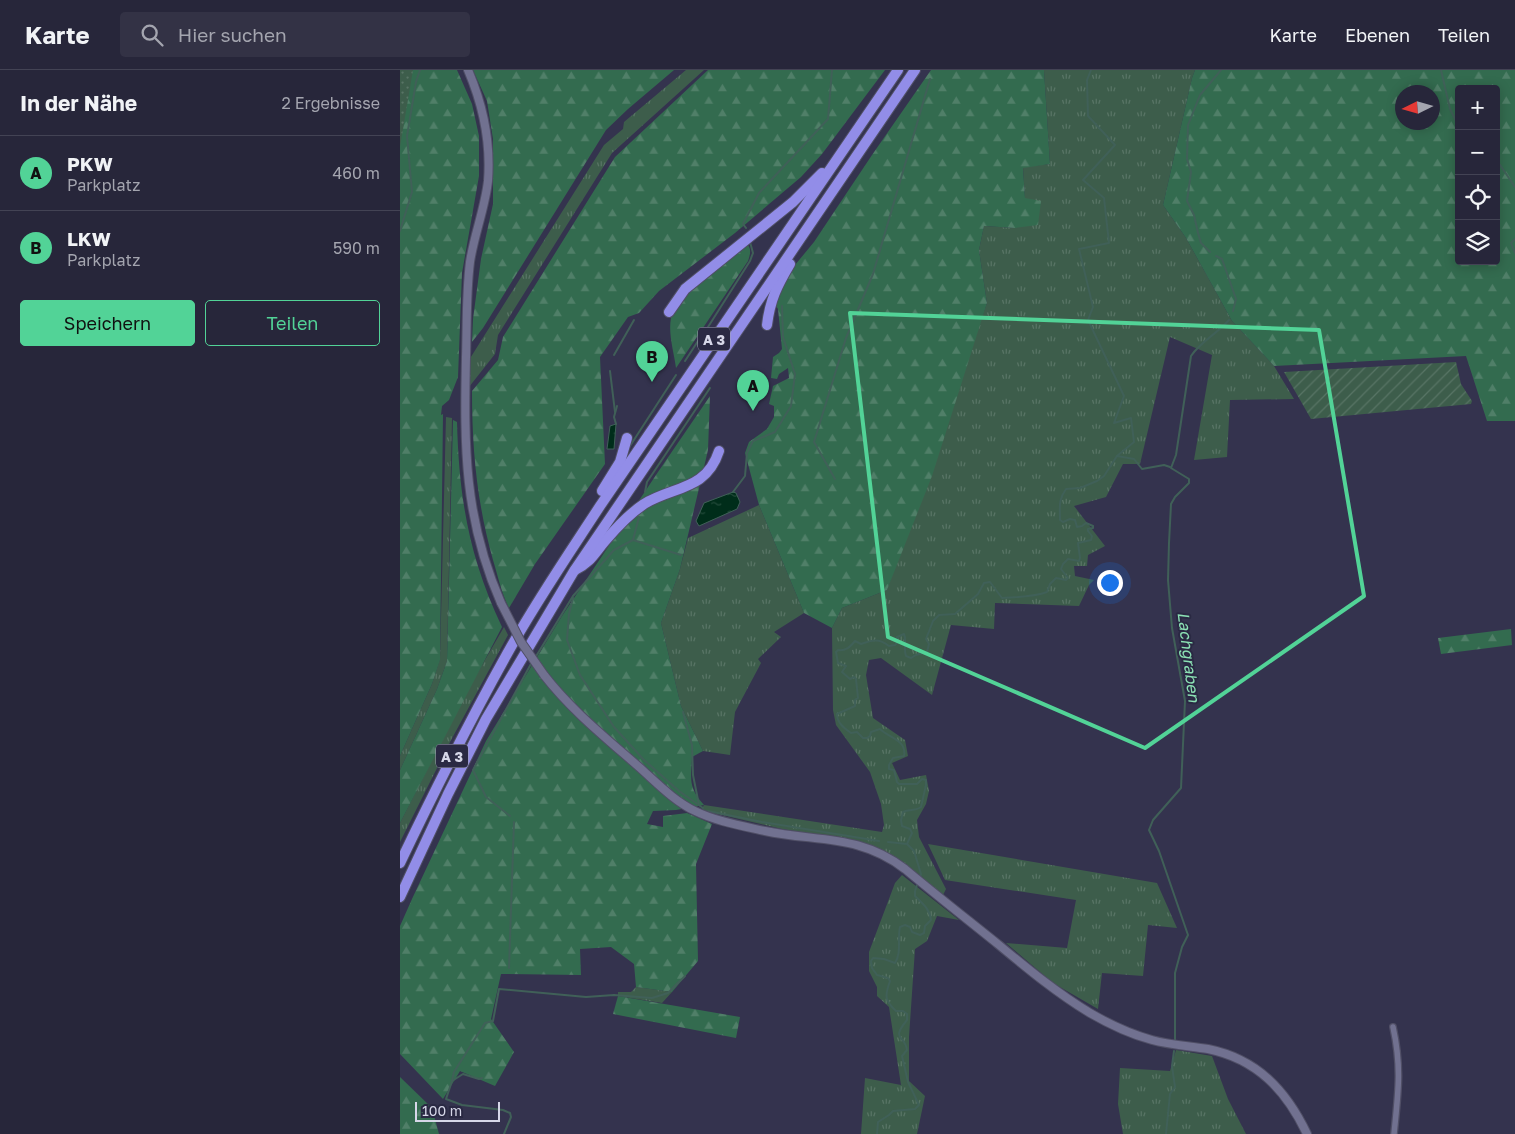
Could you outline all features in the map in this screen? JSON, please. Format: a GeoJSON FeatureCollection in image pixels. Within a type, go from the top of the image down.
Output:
{"type":"FeatureCollection","features":[{"type":"Feature","properties":{"kind":"highway","name":"A 3"},"geometry":{"type":"LineString","coordinates":[[400,862],[436,787],[508,652],[600,506],[898,70]]}},
{"type":"Feature","properties":{"kind":"highway","name":"A 3"},"geometry":{"type":"LineString","coordinates":[[400,897],[448,794],[486,719],[574,571],[915,70]]}},
{"type":"Feature","properties":{"kind":"highway"},"geometry":{"type":"LineString","coordinates":[[669,312],[685,289],[793,202],[820,173],[827,172]]}},
{"type":"Feature","properties":{"kind":"highway"},"geometry":{"type":"LineString","coordinates":[[767,326],[772,299],[777,286],[793,259],[794,246]]}},
{"type":"Feature","properties":{"kind":"highway"},"geometry":{"type":"LineString","coordinates":[[600,506],[600,495],[620,462],[627,438]]}},
{"type":"Feature","properties":{"kind":"highway"},"geometry":{"type":"LineString","coordinates":[[574,571],[586,565],[604,542],[637,509],[652,500],[688,486],[706,475],[719,451]]}},
{"type":"Feature","properties":{"kind":"street"},"geometry":{"type":"LineString","coordinates":[[468,70],[478,93],[484,118],[488,145],[488,182],[470,262],[467,298],[465,407],[467,472],[477,537],[490,578],[500,603],[521,642],[544,674],[581,716],[667,792],[695,811],[764,831],[868,847],[892,859],[1041,979],[1092,1014],[1137,1035],[1158,1042],[1218,1052],[1236,1058],[1255,1068],[1284,1095],[1295,1110],[1307,1134]]}},
{"type":"Feature","properties":{"kind":"street"},"geometry":{"type":"LineString","coordinates":[[1393,1028],[1399,1052],[1400,1070],[1394,1134]]}},
{"type":"Feature","properties":{"kind":"highlighted area"},"geometry":{"type":"Polygon","coordinates":[[[850,313],[1319,330],[1364,596],[1145,748],[888,637],[850,313]]]}},
{"type":"Feature","properties":{"kind":"green space"},"geometry":{"type":"Polygon","coordinates":[[[400,70],[457,70],[472,104],[479,136],[479,176],[462,273],[458,377],[449,400],[442,406],[441,415],[443,414],[440,660],[432,684],[400,756],[400,70]]]}},
{"type":"Feature","properties":{"kind":"green space"},"geometry":{"type":"Polygon","coordinates":[[[400,70],[413,70],[400,147],[400,70]]]}},
{"type":"Feature","properties":{"kind":"green space"},"geometry":{"type":"Polygon","coordinates":[[[473,70],[674,70],[606,130],[483,328],[472,342],[481,259],[493,204],[493,139],[487,101],[473,70]]]}},
{"type":"Feature","properties":{"kind":"green space"},"geometry":{"type":"Polygon","coordinates":[[[686,70],[704,70],[612,153],[498,335],[495,354],[469,387],[469,360],[604,145],[623,129],[624,122],[686,70]]]}},
{"type":"Feature","properties":{"kind":"green space"},"geometry":{"type":"Polygon","coordinates":[[[708,70],[885,70],[822,154],[801,177],[735,233],[659,291],[639,313],[628,317],[600,357],[605,464],[535,564],[509,608],[493,560],[479,497],[474,455],[472,391],[498,360],[503,337],[615,157],[708,70]]]}},
{"type":"Feature","properties":{"kind":"green space"},"geometry":{"type":"Polygon","coordinates":[[[931,70],[1044,70],[1050,164],[1023,168],[1025,198],[1041,201],[1038,225],[1015,228],[984,226],[979,250],[987,303],[932,476],[887,590],[842,608],[832,628],[804,613],[759,505],[745,453],[749,442],[767,429],[774,417],[774,406],[769,404],[773,386],[789,378],[788,368],[779,374],[777,379],[771,378],[773,357],[782,349],[778,309],[775,304],[781,282],[814,242],[931,70]]]}},
{"type":"Feature","properties":{"kind":"green space"},"geometry":{"type":"Polygon","coordinates":[[[1044,70],[1195,70],[1163,205],[1186,238],[1232,321],[1274,366],[1294,399],[1230,400],[1227,457],[1194,460],[1212,355],[1170,337],[1140,464],[1123,464],[1106,497],[1074,506],[1105,546],[1088,555],[1087,566],[1074,566],[1075,576],[1094,580],[1089,585],[1079,606],[995,603],[994,629],[951,625],[932,695],[881,658],[869,660],[866,675],[873,718],[905,740],[908,756],[892,763],[900,780],[926,775],[929,791],[926,804],[917,820],[919,837],[946,889],[943,895],[884,851],[858,841],[782,829],[701,810],[704,805],[882,832],[884,825],[881,804],[870,772],[836,725],[833,710],[832,628],[842,608],[887,590],[987,303],[979,250],[984,226],[1015,228],[1025,198],[1023,167],[1050,164],[1044,70]]]}},
{"type":"Feature","properties":{"kind":"green space"},"geometry":{"type":"Polygon","coordinates":[[[1195,70],[1515,70],[1515,421],[1487,421],[1466,356],[1274,366],[1232,321],[1186,238],[1163,205],[1195,70]]]}},
{"type":"Feature","properties":{"kind":"green space"},"geometry":{"type":"Polygon","coordinates":[[[747,244],[750,250],[748,261],[676,368],[670,330],[671,318],[675,309],[682,299],[703,278],[747,244]]]}},
{"type":"Feature","properties":{"kind":"green space"},"geometry":{"type":"Polygon","coordinates":[[[1456,362],[1461,384],[1472,401],[1471,404],[1311,419],[1284,372],[1456,362]]]}},
{"type":"Feature","properties":{"kind":"green space"},"geometry":{"type":"Polygon","coordinates":[[[710,396],[708,450],[680,569],[661,623],[681,706],[703,751],[692,757],[691,778],[695,793],[704,805],[676,810],[653,811],[647,824],[663,827],[663,816],[687,813],[712,824],[696,864],[698,961],[672,992],[636,987],[634,964],[611,947],[580,949],[581,975],[501,974],[491,1019],[514,1052],[495,1086],[460,1071],[443,1099],[400,1054],[400,926],[486,741],[562,616],[710,396]]]}},
{"type":"Feature","properties":{"kind":"green space"},"geometry":{"type":"Polygon","coordinates":[[[446,417],[452,418],[447,661],[437,689],[400,770],[400,756],[432,684],[440,659],[446,417]]]}},
{"type":"Feature","properties":{"kind":"green space"},"geometry":{"type":"Polygon","coordinates":[[[453,420],[457,422],[460,477],[468,527],[481,576],[502,627],[400,823],[400,770],[437,689],[447,661],[453,420]]]}},
{"type":"Feature","properties":{"kind":"green space"},"geometry":{"type":"Polygon","coordinates":[[[759,505],[804,613],[774,632],[781,637],[758,659],[761,663],[735,712],[730,755],[703,751],[681,706],[661,623],[680,569],[688,538],[759,505]]]}},
{"type":"Feature","properties":{"kind":"green space"},"geometry":{"type":"Polygon","coordinates":[[[504,627],[508,635],[450,742],[400,842],[400,823],[470,686],[504,627]]]}},
{"type":"Feature","properties":{"kind":"green space"},"geometry":{"type":"Polygon","coordinates":[[[1511,629],[1512,645],[1441,654],[1438,638],[1511,629]]]}},
{"type":"Feature","properties":{"kind":"green space"},"geometry":{"type":"Polygon","coordinates":[[[928,844],[1157,883],[1177,928],[1148,925],[1143,976],[1102,973],[1098,1009],[1053,983],[1006,943],[1067,948],[1076,900],[945,880],[928,844]]]}},
{"type":"Feature","properties":{"kind":"green space"},"geometry":{"type":"Polygon","coordinates":[[[902,875],[959,920],[937,916],[927,941],[915,949],[909,1037],[909,1081],[925,1096],[917,1134],[861,1134],[865,1078],[901,1085],[889,1007],[877,996],[877,987],[869,971],[869,952],[895,883],[902,875]]]}},
{"type":"Feature","properties":{"kind":"green space"},"geometry":{"type":"Polygon","coordinates":[[[636,987],[672,992],[662,1003],[618,996],[618,992],[631,992],[636,987]]]}},
{"type":"Feature","properties":{"kind":"green space"},"geometry":{"type":"Polygon","coordinates":[[[618,996],[740,1017],[736,1038],[613,1014],[618,996]]]}},
{"type":"Feature","properties":{"kind":"green space"},"geometry":{"type":"Polygon","coordinates":[[[1176,1050],[1212,1056],[1228,1099],[1246,1134],[1123,1134],[1118,1104],[1120,1068],[1170,1071],[1176,1050]]]}},
{"type":"Feature","properties":{"kind":"green space"},"geometry":{"type":"Polygon","coordinates":[[[400,1077],[432,1108],[439,1134],[400,1134],[400,1077]]]}},
{"type":"Feature","properties":{"kind":"water"},"geometry":{"type":"Polygon","coordinates":[[[616,424],[614,449],[607,449],[610,426],[616,424]]]}},
{"type":"Feature","properties":{"kind":"water"},"geometry":{"type":"Polygon","coordinates":[[[733,492],[736,493],[740,502],[737,509],[699,526],[696,521],[704,503],[733,492]]]}},
{"type":"Feature","properties":{"kind":"waterway"},"geometry":{"type":"LineString","coordinates":[[400,231],[412,192],[407,136],[416,82],[420,70]]}},
{"type":"Feature","properties":{"kind":"waterway"},"geometry":{"type":"LineString","coordinates":[[746,228],[743,224],[759,193],[828,119],[832,70]]}},
{"type":"Feature","properties":{"kind":"waterway"},"geometry":{"type":"LineString","coordinates":[[920,878],[921,874],[914,851],[907,844],[912,833],[910,829],[902,826],[901,820],[903,812],[921,807],[926,780],[922,779],[917,784],[899,784],[894,770],[889,769],[889,765],[893,758],[904,756],[903,746],[880,729],[871,732],[867,738],[863,738],[857,732],[851,733],[840,723],[837,714],[855,706],[855,700],[858,698],[856,679],[854,677],[850,679],[842,672],[846,666],[838,663],[836,652],[848,648],[855,641],[861,644],[879,641],[889,646],[895,645],[898,642],[897,637],[904,634],[906,656],[911,658],[927,652],[929,644],[926,639],[933,621],[939,615],[955,614],[978,594],[984,583],[990,582],[1002,598],[1042,594],[1047,592],[1050,584],[1056,578],[1066,580],[1068,578],[1061,569],[1063,564],[1068,559],[1079,561],[1078,543],[1091,540],[1092,536],[1088,529],[1093,528],[1093,526],[1086,523],[1077,527],[1075,520],[1070,519],[1063,522],[1060,520],[1060,504],[1063,493],[1066,489],[1080,488],[1104,476],[1117,456],[1134,442],[1131,418],[1114,423],[1124,396],[1088,320],[1093,307],[1079,249],[1109,243],[1104,198],[1083,180],[1115,145],[1088,116],[1087,80],[1091,70]]}},
{"type":"Feature","properties":{"kind":"waterway","name":"Lachgraben"},"geometry":{"type":"LineString","coordinates":[[1210,252],[1201,243],[1194,215],[1187,201],[1191,172],[1187,159],[1188,125],[1200,95],[1221,70]]}},
{"type":"Feature","properties":{"kind":"waterway"},"geometry":{"type":"LineString","coordinates":[[1441,70],[1450,109],[1455,119]]}},
{"type":"Feature","properties":{"kind":"waterway"},"geometry":{"type":"LineString","coordinates":[[835,479],[814,442],[846,338],[873,274],[930,79]]}},
{"type":"Feature","properties":{"kind":"waterway"},"geometry":{"type":"LineString","coordinates":[[1500,165],[1515,187]]}},
{"type":"Feature","properties":{"kind":"waterway"},"geometry":{"type":"LineString","coordinates":[[1515,239],[1511,243],[1515,253]]}},
{"type":"Feature","properties":{"kind":"waterway"},"geometry":{"type":"LineString","coordinates":[[708,327],[750,261],[753,253],[750,242]]}},
{"type":"Feature","properties":{"kind":"waterway","name":"Lachgraben"},"geometry":{"type":"LineString","coordinates":[[1216,256],[1222,259],[1236,299],[1233,311]]}},
{"type":"Feature","properties":{"kind":"waterway"},"geometry":{"type":"LineString","coordinates":[[733,492],[745,476],[747,453],[753,441],[775,432],[791,406],[795,374],[783,337],[782,306]]}},
{"type":"Feature","properties":{"kind":"waterway"},"geometry":{"type":"LineString","coordinates":[[614,355],[634,320]]}},
{"type":"Feature","properties":{"kind":"waterway","name":"Lachgraben"},"geometry":{"type":"LineString","coordinates":[[1175,1041],[1175,973],[1182,947],[1188,935],[1159,851],[1149,830],[1153,820],[1181,788],[1185,701],[1172,628],[1168,580],[1171,504],[1175,497],[1189,483],[1189,479],[1171,468],[1176,455],[1191,356],[1199,346],[1229,320]]}},
{"type":"Feature","properties":{"kind":"waterway"},"geometry":{"type":"LineString","coordinates":[[685,361],[700,338]]}},
{"type":"Feature","properties":{"kind":"waterway"},"geometry":{"type":"LineString","coordinates":[[610,371],[615,412]]}},
{"type":"Feature","properties":{"kind":"waterway"},"geometry":{"type":"LineString","coordinates":[[630,446],[676,375]]}},
{"type":"Feature","properties":{"kind":"waterway"},"geometry":{"type":"LineString","coordinates":[[645,492],[647,482],[710,388]]}},
{"type":"Feature","properties":{"kind":"waterway"},"geometry":{"type":"LineString","coordinates":[[616,424],[614,417],[617,406]]}},
{"type":"Feature","properties":{"kind":"waterway"},"geometry":{"type":"LineString","coordinates":[[1117,456],[1134,459],[1142,469],[1164,465],[1170,467]]}},
{"type":"Feature","properties":{"kind":"waterway"},"geometry":{"type":"LineString","coordinates":[[535,658],[573,596],[614,550],[633,540],[639,517]]}},
{"type":"Feature","properties":{"kind":"waterway"},"geometry":{"type":"LineString","coordinates":[[633,540],[681,555]]}},
{"type":"Feature","properties":{"kind":"waterway"},"geometry":{"type":"LineString","coordinates":[[573,598],[569,614],[567,640],[580,675],[614,727],[643,759],[679,791],[703,808]]}},
{"type":"Feature","properties":{"kind":"waterway"},"geometry":{"type":"LineString","coordinates":[[510,816],[486,797],[473,770],[532,662]]}},
{"type":"Feature","properties":{"kind":"waterway"},"geometry":{"type":"LineString","coordinates":[[683,712],[692,745],[693,775],[699,805]]}},
{"type":"Feature","properties":{"kind":"waterway"},"geometry":{"type":"LineString","coordinates":[[708,811],[762,822],[879,841]]}},
{"type":"Feature","properties":{"kind":"waterway"},"geometry":{"type":"LineString","coordinates":[[509,968],[514,822]]}},
{"type":"Feature","properties":{"kind":"waterway"},"geometry":{"type":"LineString","coordinates":[[888,842],[907,844]]}},
{"type":"Feature","properties":{"kind":"waterway"},"geometry":{"type":"LineString","coordinates":[[877,1134],[878,1122],[893,1111],[915,1109],[919,1105],[908,1082],[902,1056],[907,1050],[899,1035],[907,1020],[907,1014],[903,1011],[896,1011],[889,1004],[887,990],[890,981],[888,978],[877,975],[872,968],[871,961],[873,958],[895,963],[899,950],[900,927],[905,925],[910,927],[912,932],[920,935],[924,933],[925,926],[931,920],[927,909],[915,896],[918,882]]}},
{"type":"Feature","properties":{"kind":"waterway"},"geometry":{"type":"LineString","coordinates":[[452,1081],[454,1072],[485,1023],[493,1021],[499,989],[586,997],[614,995],[652,998],[668,993],[685,976]]}},
{"type":"Feature","properties":{"kind":"waterway","name":"Lachgraben"},"geometry":{"type":"LineString","coordinates":[[1166,1134],[1170,1094],[1175,1087],[1172,1066],[1174,1051]]}},
{"type":"Feature","properties":{"kind":"waterway"},"geometry":{"type":"LineString","coordinates":[[482,1078],[479,1079],[463,1074],[452,1081],[446,1099],[462,1105],[503,1110],[510,1113],[511,1117],[504,1134]]}},
{"type":"Feature","properties":{"kind":"place","name":"LKW"},"geometry":{"type":"Point","coordinates":[652,382]}},
{"type":"Feature","properties":{"kind":"place","name":"PKW"},"geometry":{"type":"Point","coordinates":[753,411]}}]}
